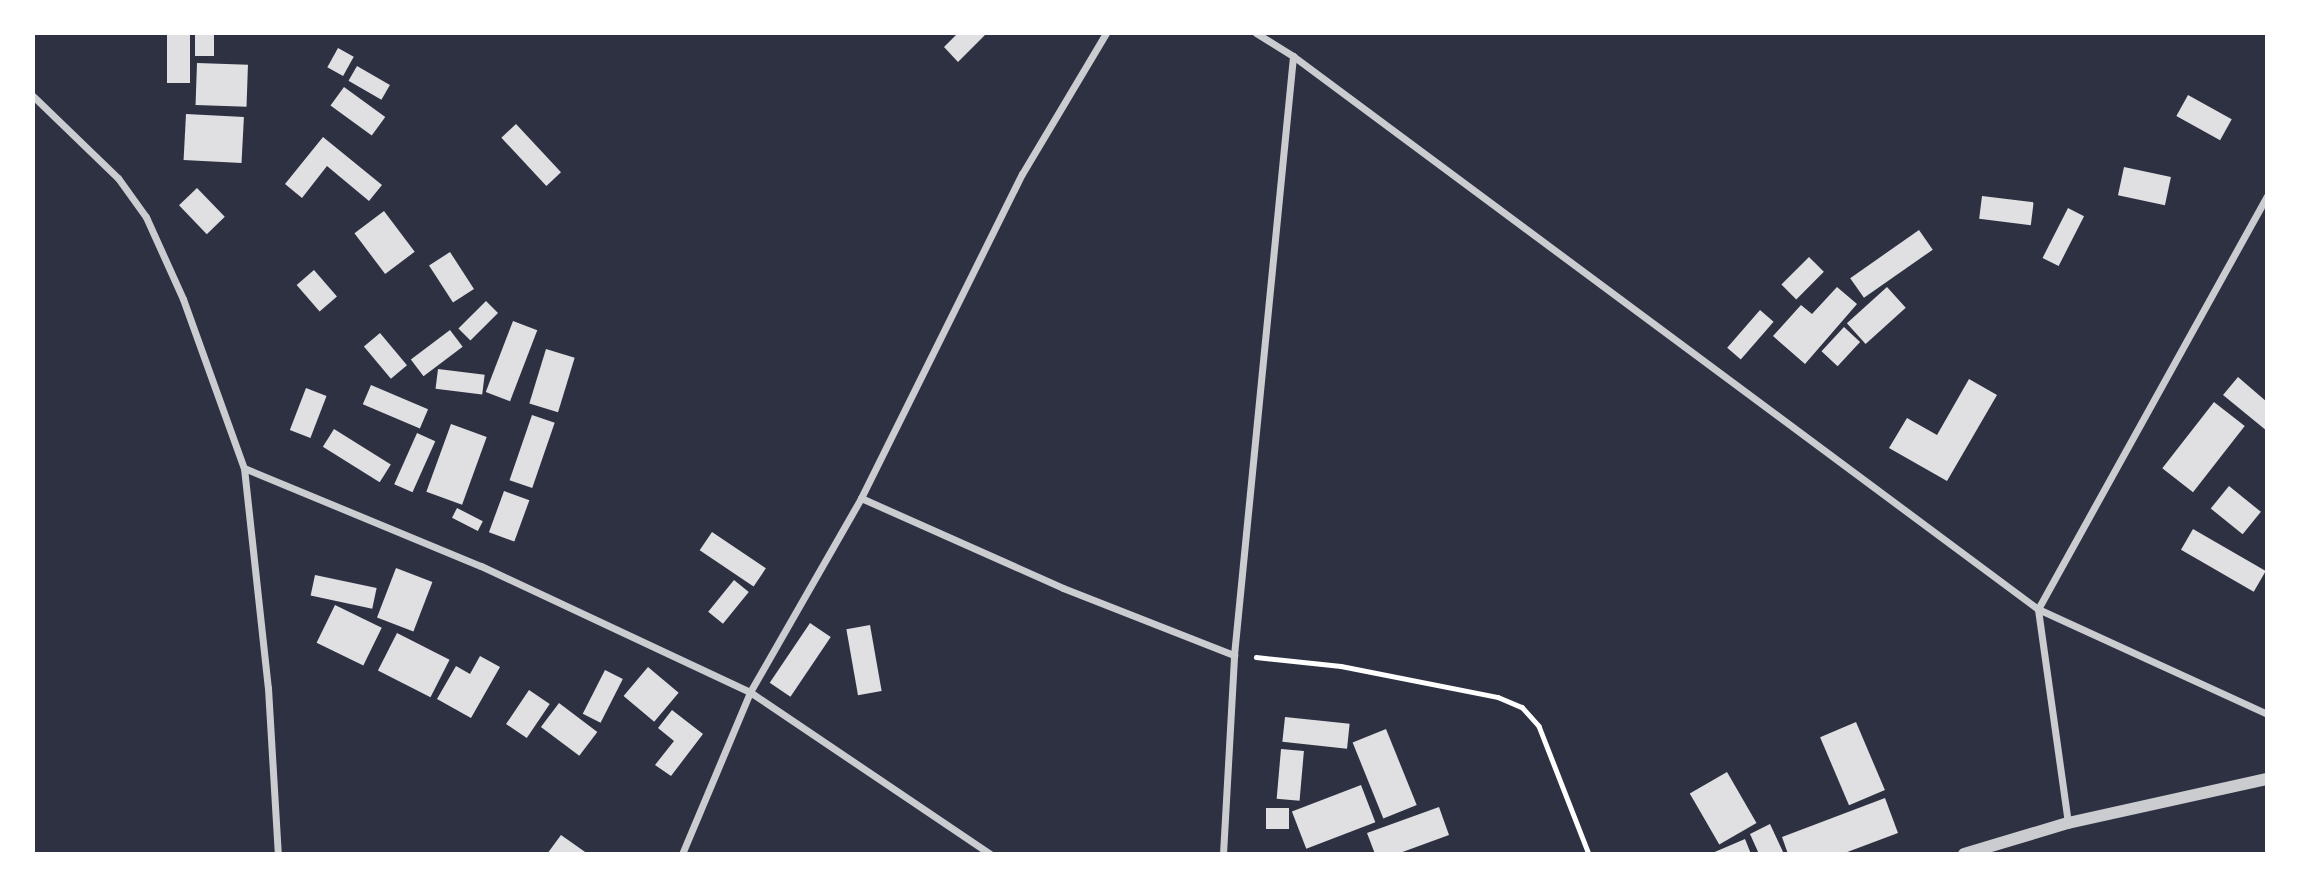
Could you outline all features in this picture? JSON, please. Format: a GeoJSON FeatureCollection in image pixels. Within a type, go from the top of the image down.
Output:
{"type":"FeatureCollection","features":[{"type":"Feature","properties":{"kind":"street"},"geometry":{"type":"LineString","coordinates":[[682,854],[750,692],[861,498],[1021,174],[1106,33]]}},
{"type":"Feature","properties":{"kind":"street"},"geometry":{"type":"LineString","coordinates":[[1256,33],[1293,56],[2038,609],[2267,714]]}},
{"type":"Feature","properties":{"kind":"street"},"geometry":{"type":"LineString","coordinates":[[1223,854],[1234,654],[1293,56]]}},
{"type":"Feature","properties":{"kind":"street"},"geometry":{"type":"LineString","coordinates":[[33,96],[49,108],[118,178],[146,217],[183,299],[244,468],[268,688],[278,854]]}},
{"type":"Feature","properties":{"kind":"street"},"geometry":{"type":"LineString","coordinates":[[2068,823],[2038,609],[2267,196]]}},
{"type":"Feature","properties":{"kind":"street"},"geometry":{"type":"LineString","coordinates":[[244,468],[481,566],[750,692],[989,854]]}},
{"type":"Feature","properties":{"kind":"street"},"geometry":{"type":"LineString","coordinates":[[861,498],[1063,588],[1234,654]]}},
{"type":"Feature","properties":{"kind":"street"},"geometry":{"type":"LineString","coordinates":[[1964,854],[2068,823],[2267,779]]}},
{"type":"Feature","properties":{"kind":"path"},"geometry":{"type":"LineString","coordinates":[[1234,654],[1341,666],[1498,696],[1522,707],[1539,726],[1588,854]]}},
{"type":"Feature","properties":{"kind":"building"},"geometry":{"type":"Polygon","coordinates":[[[167,33],[190,33],[190,83],[167,83],[167,33]]]}},
{"type":"Feature","properties":{"kind":"building"},"geometry":{"type":"Polygon","coordinates":[[[195,33],[214,33],[214,56],[195,56],[195,33]]]}},
{"type":"Feature","properties":{"kind":"building"},"geometry":{"type":"Polygon","coordinates":[[[958,33],[987,33],[958,62],[944,47],[958,33]]]}},
{"type":"Feature","properties":{"kind":"building"},"geometry":{"type":"Polygon","coordinates":[[[338,48],[354,57],[343,76],[327,67],[338,48]]]}},
{"type":"Feature","properties":{"kind":"building"},"geometry":{"type":"Polygon","coordinates":[[[197,63],[248,65],[247,107],[196,105],[197,63]]]}},
{"type":"Feature","properties":{"kind":"building"},"geometry":{"type":"Polygon","coordinates":[[[357,66],[390,85],[381,100],[348,81],[357,66]]]}},
{"type":"Feature","properties":{"kind":"building"},"geometry":{"type":"Polygon","coordinates":[[[344,87],[385,117],[372,136],[330,106],[344,87]]]}},
{"type":"Feature","properties":{"kind":"building"},"geometry":{"type":"Polygon","coordinates":[[[2188,95],[2232,119],[2220,140],[2176,116],[2188,95]]]}},
{"type":"Feature","properties":{"kind":"building"},"geometry":{"type":"Polygon","coordinates":[[[186,114],[244,117],[242,163],[184,160],[186,114]]]}},
{"type":"Feature","properties":{"kind":"building"},"geometry":{"type":"Polygon","coordinates":[[[516,124],[561,172],[546,186],[501,138],[516,124]]]}},
{"type":"Feature","properties":{"kind":"building"},"geometry":{"type":"Polygon","coordinates":[[[323,137],[382,185],[369,201],[327,166],[302,198],[285,184],[323,137]]]}},
{"type":"Feature","properties":{"kind":"building"},"geometry":{"type":"Polygon","coordinates":[[[2124,167],[2171,177],[2165,205],[2118,195],[2124,167]]]}},
{"type":"Feature","properties":{"kind":"building"},"geometry":{"type":"Polygon","coordinates":[[[197,188],[225,217],[207,234],[179,205],[197,188]]]}},
{"type":"Feature","properties":{"kind":"building"},"geometry":{"type":"Polygon","coordinates":[[[1982,196],[2034,202],[2031,225],[1979,219],[1982,196]]]}},
{"type":"Feature","properties":{"kind":"building"},"geometry":{"type":"Polygon","coordinates":[[[2068,208],[2084,216],[2059,266],[2043,258],[2068,208]]]}},
{"type":"Feature","properties":{"kind":"building"},"geometry":{"type":"Polygon","coordinates":[[[384,211],[415,252],[385,274],[354,233],[384,211]]]}},
{"type":"Feature","properties":{"kind":"building"},"geometry":{"type":"Polygon","coordinates":[[[1919,230],[1933,250],[1864,298],[1850,278],[1919,230]]]}},
{"type":"Feature","properties":{"kind":"building"},"geometry":{"type":"Polygon","coordinates":[[[450,252],[474,289],[453,303],[429,266],[450,252]]]}},
{"type":"Feature","properties":{"kind":"building"},"geometry":{"type":"Polygon","coordinates":[[[1809,257],[1824,272],[1796,299],[1781,285],[1809,257]]]}},
{"type":"Feature","properties":{"kind":"building"},"geometry":{"type":"Polygon","coordinates":[[[314,270],[337,296],[320,312],[297,285],[314,270]]]}},
{"type":"Feature","properties":{"kind":"building"},"geometry":{"type":"Polygon","coordinates":[[[1837,287],[1857,304],[1805,364],[1773,336],[1801,305],[1812,314],[1837,287]]]}},
{"type":"Feature","properties":{"kind":"building"},"geometry":{"type":"Polygon","coordinates":[[[1887,287],[1906,308],[1866,344],[1847,323],[1887,287]]]}},
{"type":"Feature","properties":{"kind":"building"},"geometry":{"type":"Polygon","coordinates":[[[486,301],[498,313],[470,341],[458,329],[486,301]]]}},
{"type":"Feature","properties":{"kind":"building"},"geometry":{"type":"Polygon","coordinates":[[[1760,310],[1774,322],[1741,360],[1727,348],[1760,310]]]}},
{"type":"Feature","properties":{"kind":"building"},"geometry":{"type":"Polygon","coordinates":[[[513,321],[537,330],[510,401],[486,392],[513,321]]]}},
{"type":"Feature","properties":{"kind":"building"},"geometry":{"type":"Polygon","coordinates":[[[1844,327],[1860,342],[1838,366],[1821,351],[1844,327]]]}},
{"type":"Feature","properties":{"kind":"building"},"geometry":{"type":"Polygon","coordinates":[[[450,330],[463,347],[424,376],[411,359],[450,330]]]}},
{"type":"Feature","properties":{"kind":"building"},"geometry":{"type":"Polygon","coordinates":[[[380,333],[407,365],[391,379],[364,346],[380,333]]]}},
{"type":"Feature","properties":{"kind":"building"},"geometry":{"type":"Polygon","coordinates":[[[546,349],[575,358],[558,412],[529,404],[546,349]]]}},
{"type":"Feature","properties":{"kind":"building"},"geometry":{"type":"Polygon","coordinates":[[[438,369],[485,375],[482,395],[436,389],[438,369]]]}},
{"type":"Feature","properties":{"kind":"building"},"geometry":{"type":"Polygon","coordinates":[[[2238,377],[2267,402],[2267,431],[2223,395],[2238,377]]]}},
{"type":"Feature","properties":{"kind":"building"},"geometry":{"type":"Polygon","coordinates":[[[1969,379],[1997,395],[1947,481],[1889,448],[1907,418],[1937,435],[1969,379]]]}},
{"type":"Feature","properties":{"kind":"building"},"geometry":{"type":"Polygon","coordinates":[[[371,385],[428,409],[420,429],[363,404],[371,385]]]}},
{"type":"Feature","properties":{"kind":"building"},"geometry":{"type":"Polygon","coordinates":[[[306,388],[327,396],[310,438],[290,430],[306,388]]]}},
{"type":"Feature","properties":{"kind":"building"},"geometry":{"type":"Polygon","coordinates":[[[2214,402],[2245,426],[2193,492],[2162,468],[2214,402]]]}},
{"type":"Feature","properties":{"kind":"building"},"geometry":{"type":"Polygon","coordinates":[[[532,415],[555,423],[532,488],[510,480],[532,415]]]}},
{"type":"Feature","properties":{"kind":"building"},"geometry":{"type":"Polygon","coordinates":[[[451,424],[487,437],[462,505],[426,492],[451,424]]]}},
{"type":"Feature","properties":{"kind":"building"},"geometry":{"type":"Polygon","coordinates":[[[334,429],[391,465],[380,482],[323,447],[334,429]]]}},
{"type":"Feature","properties":{"kind":"building"},"geometry":{"type":"Polygon","coordinates":[[[417,433],[435,441],[412,492],[394,484],[417,433]]]}},
{"type":"Feature","properties":{"kind":"building"},"geometry":{"type":"Polygon","coordinates":[[[2229,486],[2261,512],[2243,534],[2211,509],[2229,486]]]}},
{"type":"Feature","properties":{"kind":"building"},"geometry":{"type":"Polygon","coordinates":[[[504,491],[529,500],[514,542],[489,532],[504,491]]]}},
{"type":"Feature","properties":{"kind":"building"},"geometry":{"type":"Polygon","coordinates":[[[457,508],[483,521],[478,531],[452,518],[457,508]]]}},
{"type":"Feature","properties":{"kind":"building"},"geometry":{"type":"Polygon","coordinates":[[[2193,529],[2266,571],[2254,592],[2181,550],[2193,529]]]}},
{"type":"Feature","properties":{"kind":"building"},"geometry":{"type":"Polygon","coordinates":[[[712,532],[766,568],[754,587],[700,550],[712,532]]]}},
{"type":"Feature","properties":{"kind":"building"},"geometry":{"type":"Polygon","coordinates":[[[396,568],[432,582],[413,631],[377,617],[396,568]]]}},
{"type":"Feature","properties":{"kind":"building"},"geometry":{"type":"Polygon","coordinates":[[[315,575],[377,588],[372,609],[311,596],[315,575]]]}},
{"type":"Feature","properties":{"kind":"building"},"geometry":{"type":"Polygon","coordinates":[[[734,580],[749,592],[723,624],[708,612],[734,580]]]}},
{"type":"Feature","properties":{"kind":"building"},"geometry":{"type":"Polygon","coordinates":[[[335,605],[382,628],[363,666],[317,643],[335,605]]]}},
{"type":"Feature","properties":{"kind":"building"},"geometry":{"type":"Polygon","coordinates":[[[810,623],[831,637],[790,697],[770,683],[810,623]]]}},
{"type":"Feature","properties":{"kind":"building"},"geometry":{"type":"Polygon","coordinates":[[[870,625],[882,691],[858,695],[846,629],[870,625]]]}},
{"type":"Feature","properties":{"kind":"building"},"geometry":{"type":"Polygon","coordinates":[[[397,633],[450,660],[431,697],[378,670],[397,633]]]}},
{"type":"Feature","properties":{"kind":"building"},"geometry":{"type":"Polygon","coordinates":[[[480,656],[500,667],[471,718],[437,699],[456,666],[470,674],[480,656]]]}},
{"type":"Feature","properties":{"kind":"building"},"geometry":{"type":"Polygon","coordinates":[[[648,667],[679,693],[654,722],[624,696],[648,667]]]}},
{"type":"Feature","properties":{"kind":"building"},"geometry":{"type":"Polygon","coordinates":[[[605,670],[623,679],[601,723],[583,714],[605,670]]]}},
{"type":"Feature","properties":{"kind":"building"},"geometry":{"type":"Polygon","coordinates":[[[529,690],[550,704],[527,738],[506,724],[529,690]]]}},
{"type":"Feature","properties":{"kind":"building"},"geometry":{"type":"Polygon","coordinates":[[[559,703],[597,732],[579,756],[541,727],[559,703]]]}},
{"type":"Feature","properties":{"kind":"building"},"geometry":{"type":"Polygon","coordinates":[[[672,710],[703,734],[671,776],[655,765],[674,741],[658,728],[672,710]]]}},
{"type":"Feature","properties":{"kind":"building"},"geometry":{"type":"Polygon","coordinates":[[[1285,717],[1350,724],[1347,749],[1282,742],[1285,717]]]}},
{"type":"Feature","properties":{"kind":"building"},"geometry":{"type":"Polygon","coordinates":[[[1856,722],[1885,790],[1849,805],[1820,737],[1856,722]]]}},
{"type":"Feature","properties":{"kind":"building"},"geometry":{"type":"Polygon","coordinates":[[[1386,729],[1417,805],[1383,819],[1353,742],[1386,729]]]}},
{"type":"Feature","properties":{"kind":"building"},"geometry":{"type":"Polygon","coordinates":[[[1281,749],[1304,751],[1300,801],[1277,799],[1281,749]]]}},
{"type":"Feature","properties":{"kind":"building"},"geometry":{"type":"Polygon","coordinates":[[[1727,772],[1756,823],[1719,845],[1690,794],[1727,772]]]}},
{"type":"Feature","properties":{"kind":"building"},"geometry":{"type":"Polygon","coordinates":[[[1361,785],[1375,822],[1306,849],[1292,812],[1361,785]]]}},
{"type":"Feature","properties":{"kind":"building"},"geometry":{"type":"Polygon","coordinates":[[[1885,798],[1898,833],[1842,854],[1788,854],[1782,837],[1885,798]]]}},
{"type":"Feature","properties":{"kind":"building"},"geometry":{"type":"Polygon","coordinates":[[[1439,807],[1449,835],[1397,854],[1375,854],[1367,833],[1439,807]]]}},
{"type":"Feature","properties":{"kind":"building"},"geometry":{"type":"Polygon","coordinates":[[[1266,808],[1289,808],[1289,829],[1266,829],[1266,808]]]}},
{"type":"Feature","properties":{"kind":"building"},"geometry":{"type":"Polygon","coordinates":[[[1770,824],[1784,854],[1759,854],[1750,834],[1770,824]]]}},
{"type":"Feature","properties":{"kind":"building"},"geometry":{"type":"Polygon","coordinates":[[[561,835],[588,854],[547,854],[561,835]]]}},
{"type":"Feature","properties":{"kind":"building"},"geometry":{"type":"Polygon","coordinates":[[[1745,839],[1751,854],[1710,854],[1745,839]]]}}]}
